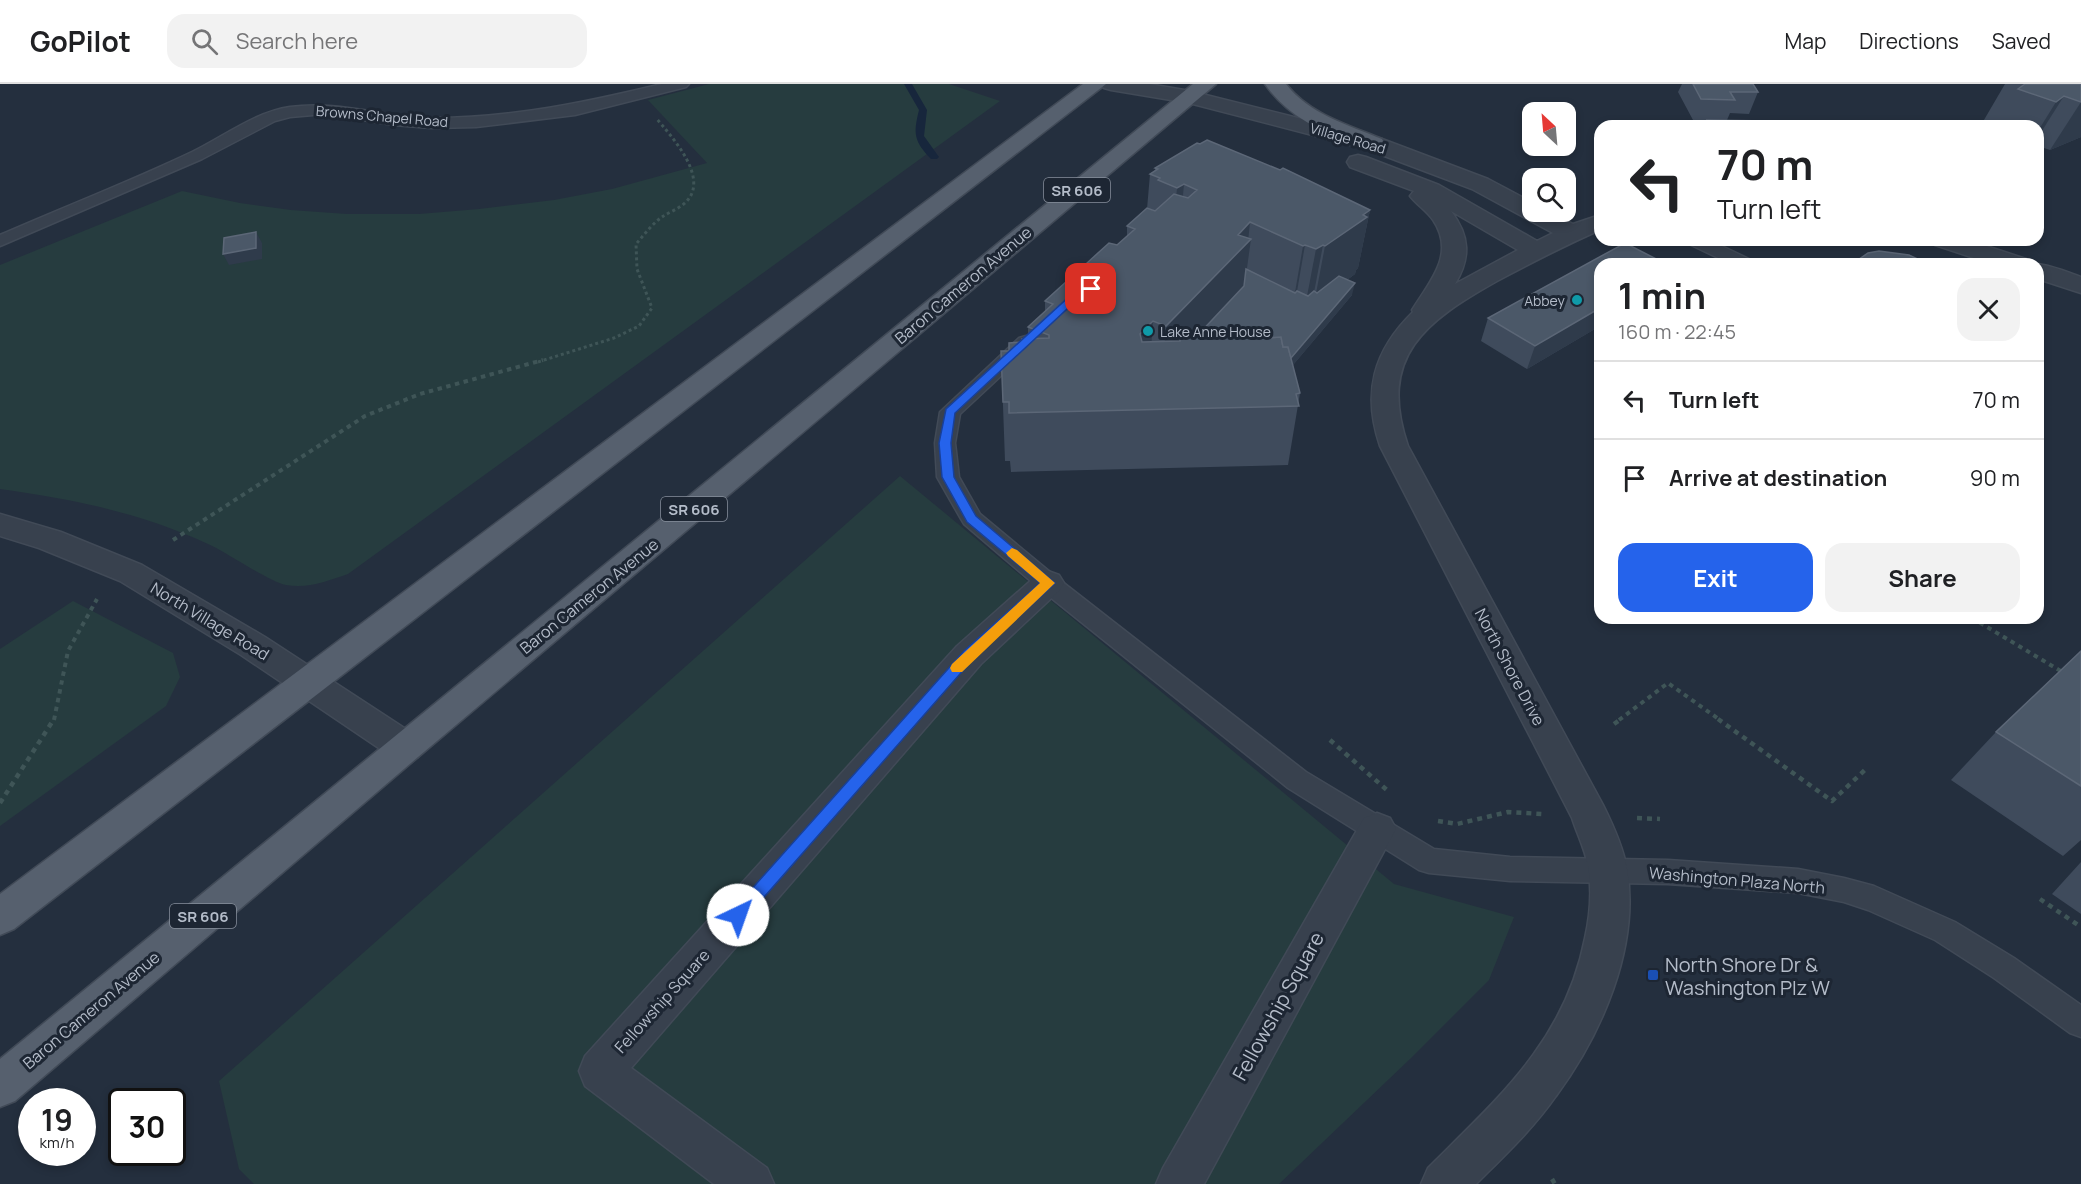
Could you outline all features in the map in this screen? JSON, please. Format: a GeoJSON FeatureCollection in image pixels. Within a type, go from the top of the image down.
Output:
{"type":"FeatureCollection","features":[{"type":"Feature","properties":{"kind":"main road"},"geometry":{"type":"LineString","coordinates":[[0,917],[1096,84]]}},
{"type":"Feature","properties":{"kind":"main road"},"geometry":{"type":"LineString","coordinates":[[1275,84],[1286,99],[1306,114],[1373,155]]}},
{"type":"Feature","properties":{"kind":"main road","name":"Baron Cameron Avenue"},"geometry":{"type":"LineString","coordinates":[[0,1086],[405,747],[1190,98]]}},
{"type":"Feature","properties":{"kind":"street","name":"Village Road"},"geometry":{"type":"LineString","coordinates":[[1104,84],[1190,98]]}},
{"type":"Feature","properties":{"kind":"street","name":"Village Road"},"geometry":{"type":"LineString","coordinates":[[1111,84],[1190,98],[1373,155],[1480,184],[1571,233]]}},
{"type":"Feature","properties":{"kind":"street","name":"Village Road"},"geometry":{"type":"LineString","coordinates":[[1373,155],[1537,250]]}},
{"type":"Feature","properties":{"kind":"street"},"geometry":{"type":"LineString","coordinates":[[1373,155],[1426,199],[1450,226],[1455,239],[1454,261],[1450,271],[1421,318]]}},
{"type":"Feature","properties":{"kind":"street","name":"North Shore Drive"},"geometry":{"type":"LineString","coordinates":[[1444,1184],[1541,1082],[1566,1045],[1589,999],[1600,964],[1609,898],[1607,870],[1590,816],[1417,493],[1391,440],[1384,405],[1387,375],[1395,354],[1421,318],[1448,298],[1537,250],[1594,224]]}},
{"type":"Feature","properties":{"kind":"street"},"geometry":{"type":"LineString","coordinates":[[1961,246],[1996,258]]}},
{"type":"Feature","properties":{"kind":"street"},"geometry":{"type":"LineString","coordinates":[[2044,273],[2081,285]]}},
{"type":"Feature","properties":{"kind":"street","name":"North Village Road"},"geometry":{"type":"LineString","coordinates":[[0,525],[50,540],[130,573],[309,681],[405,747]]}},
{"type":"Feature","properties":{"kind":"street","name":"Fellowship Square"},"geometry":{"type":"LineString","coordinates":[[751,1184],[600,1071],[969,655],[1048,583]]}},
{"type":"Feature","properties":{"kind":"street","name":"Fellowship Square"},"geometry":{"type":"LineString","coordinates":[[1179,1184],[1387,813]]}},
{"type":"Feature","properties":{"kind":"lane","name":"Browns Chapel Road"},"geometry":{"type":"LineString","coordinates":[[0,241],[196,156],[269,118],[289,112],[326,109],[394,120],[432,123],[476,122],[575,110],[681,84]]}},
{"type":"Feature","properties":{"kind":"lane"},"geometry":{"type":"LineString","coordinates":[[1708,246],[1732,258]]}},
{"type":"Feature","properties":{"kind":"lane","name":"Washington Plaza North"},"geometry":{"type":"LineString","coordinates":[[1042,327],[950,412],[945,443],[948,477],[972,519],[1048,583],[1297,780],[1387,813],[1429,861],[1510,869],[1607,870],[1798,882],[1844,890],[1874,899],[1945,931],[2004,968],[2081,1023]]}},
{"type":"Feature","properties":{"kind":"path"},"geometry":{"type":"LineString","coordinates":[[173,540],[365,416],[420,394],[511,370],[614,338],[639,326],[652,308],[637,269],[636,244],[655,222],[688,201],[694,190],[692,171],[679,148],[638,95]]}},
{"type":"Feature","properties":{"kind":"path"},"geometry":{"type":"LineString","coordinates":[[0,803],[53,723],[68,651],[97,599]]}},
{"type":"Feature","properties":{"kind":"path"},"geometry":{"type":"LineString","coordinates":[[1982,624],[2065,674]]}},
{"type":"Feature","properties":{"kind":"path"},"geometry":{"type":"LineString","coordinates":[[1614,724],[1668,683],[1832,801],[1867,768]]}},
{"type":"Feature","properties":{"kind":"path"},"geometry":{"type":"LineString","coordinates":[[1330,740],[1387,813]]}},
{"type":"Feature","properties":{"kind":"path"},"geometry":{"type":"LineString","coordinates":[[1434,821],[1457,824],[1508,812],[1660,819]]}},
{"type":"Feature","properties":{"kind":"path"},"geometry":{"type":"LineString","coordinates":[[2040,899],[2081,927]]}},
{"type":"Feature","properties":{"kind":"green space"},"geometry":{"type":"Polygon","coordinates":[[[709,84],[949,84],[1000,101],[348,574],[310,585],[286,585],[208,544],[158,524],[54,497],[0,489],[0,265],[182,191],[240,203],[291,210],[347,214],[419,214],[554,200],[612,189],[707,163],[648,100],[709,84]]]}},
{"type":"Feature","properties":{"kind":"green space"},"geometry":{"type":"Polygon","coordinates":[[[900,476],[1394,884],[1514,917],[1489,980],[1279,1184],[254,1184],[239,1169],[219,1081],[900,476]]]}},
{"type":"Feature","properties":{"kind":"green space"},"geometry":{"type":"Polygon","coordinates":[[[73,601],[173,653],[180,677],[166,706],[0,826],[0,649],[73,601]]]}},
{"type":"Feature","properties":{"kind":"building"},"geometry":{"type":"Polygon","coordinates":[[[1693,84],[1753,84],[1758,92],[1730,92],[1735,100],[1701,99],[1693,84]]]}},
{"type":"Feature","properties":{"kind":"building"},"geometry":{"type":"Polygon","coordinates":[[[2025,84],[2081,84],[2081,102],[2064,96],[2056,102],[2018,89],[2025,84]]]}},
{"type":"Feature","properties":{"kind":"building"},"geometry":{"type":"Polygon","coordinates":[[[1207,140],[1280,170],[1283,168],[1370,210],[1363,215],[1367,217],[1325,246],[1316,249],[1303,246],[1250,222],[1238,235],[1251,239],[1166,326],[1153,321],[1140,334],[1142,342],[1180,341],[1180,336],[1263,333],[1264,338],[1281,337],[1283,347],[1288,347],[1300,393],[1296,394],[1299,406],[1009,413],[1009,402],[1003,402],[1001,351],[1009,351],[1009,343],[1022,342],[1022,339],[1049,338],[1049,335],[1028,327],[1053,304],[1045,301],[1068,280],[1076,283],[1095,265],[1087,263],[1109,243],[1117,245],[1135,229],[1127,226],[1147,208],[1155,211],[1174,194],[1188,198],[1197,190],[1184,184],[1177,188],[1150,174],[1158,169],[1155,168],[1197,143],[1200,144],[1207,140]]]}},
{"type":"Feature","properties":{"kind":"building"},"geometry":{"type":"Polygon","coordinates":[[[256,232],[256,248],[223,254],[224,238],[256,232]]]}},
{"type":"Feature","properties":{"kind":"building"},"geometry":{"type":"Polygon","coordinates":[[[1620,246],[1631,246],[1654,258],[1598,258],[1620,246]]]}},
{"type":"Feature","properties":{"kind":"building"},"geometry":{"type":"Polygon","coordinates":[[[1879,251],[1915,258],[1861,258],[1868,253],[1879,251]]]}},
{"type":"Feature","properties":{"kind":"building"},"geometry":{"type":"Polygon","coordinates":[[[1594,260],[1594,312],[1535,346],[1488,318],[1594,260]]]}},
{"type":"Feature","properties":{"kind":"building"},"geometry":{"type":"Polygon","coordinates":[[[1246,269],[1295,293],[1297,291],[1308,296],[1314,291],[1317,293],[1339,276],[1355,283],[1291,358],[1288,347],[1283,347],[1281,337],[1264,338],[1263,333],[1198,335],[1244,286],[1246,269]]]}},
{"type":"Feature","properties":{"kind":"building"},"geometry":{"type":"Polygon","coordinates":[[[2081,651],[2081,786],[1996,732],[2081,651]]]}},
{"type":"Feature","properties":{"kind":"waterway"},"geometry":{"type":"LineString","coordinates":[[908,84],[923,110],[919,131],[921,140],[934,157]]}},
{"type":"Feature","properties":{"kind":"slow traffic"},"geometry":{"type":"LineString","coordinates":[[957,668],[1048,583],[1012,553]]}},
{"type":"Feature","properties":{"kind":"place","name":"Abbey"},"geometry":{"type":"Point","coordinates":[1577,300]}},
{"type":"Feature","properties":{"kind":"place","name":"Lake Anne House"},"geometry":{"type":"Point","coordinates":[1148,331]}},
{"type":"Feature","properties":{"kind":"place","name":"North Shore Dr & Washington Plz W"},"geometry":{"type":"Point","coordinates":[1653,975]}},
{"type":"Feature","properties":{"kind":"route"},"geometry":{"type":"LineString","coordinates":[[738,915],[969,655],[1048,583],[972,519],[948,477],[945,443],[950,412],[1076,296],[1091,289]]}}]}
